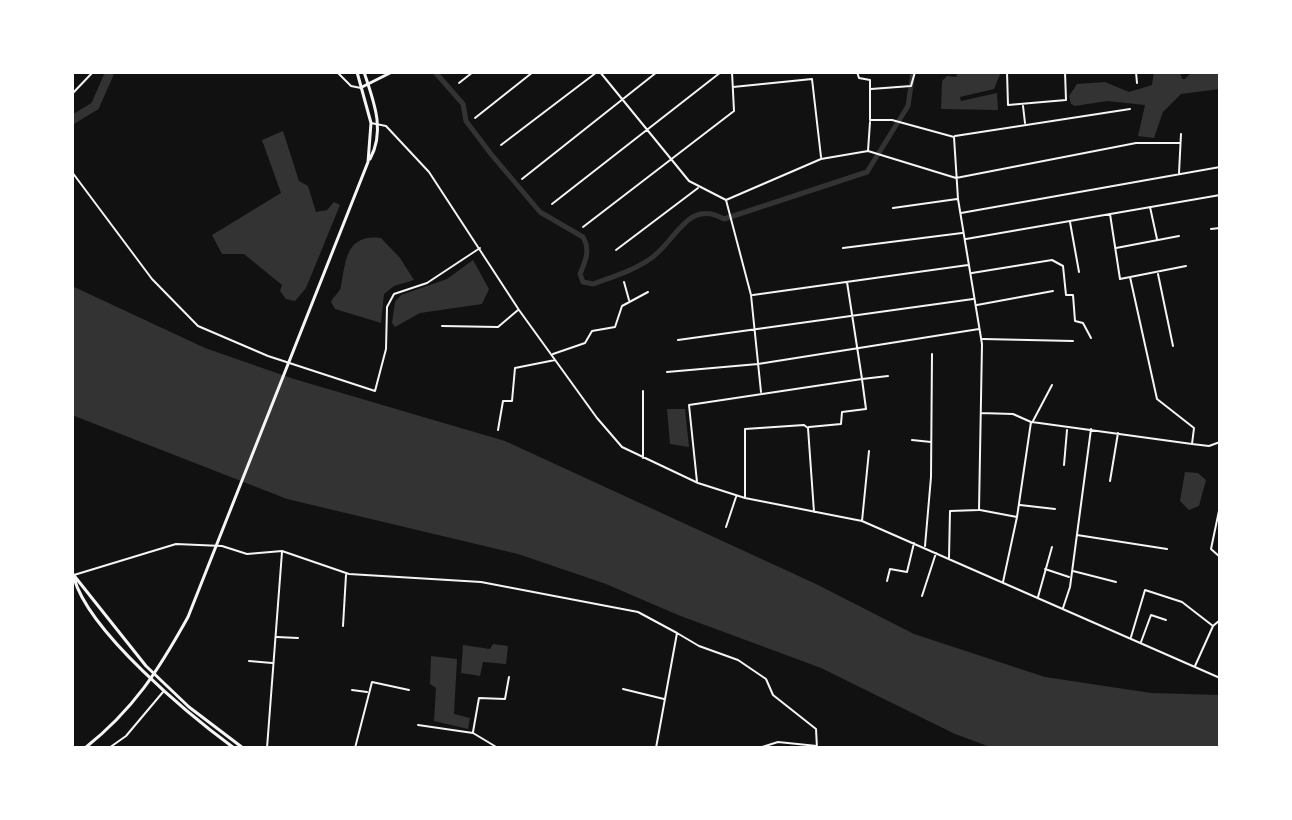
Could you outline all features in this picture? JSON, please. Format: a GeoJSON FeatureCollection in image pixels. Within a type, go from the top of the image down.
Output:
{"type":"FeatureCollection","features":[{"type":"Feature","properties":{"kind":"main road"},"geometry":{"type":"LineString","coordinates":[[357,72],[371,123],[368,162]]}},
{"type":"Feature","properties":{"kind":"main road"},"geometry":{"type":"LineString","coordinates":[[85,748],[120,720],[147,687],[188,617],[303,322],[376,147],[378,122],[364,72]]}},
{"type":"Feature","properties":{"kind":"main road"},"geometry":{"type":"LineString","coordinates":[[362,87],[392,72]]}},
{"type":"Feature","properties":{"kind":"main road"},"geometry":{"type":"LineString","coordinates":[[73,574],[113,637],[163,691],[234,748]]}},
{"type":"Feature","properties":{"kind":"main road"},"geometry":{"type":"LineString","coordinates":[[73,574],[146,666],[189,707],[243,748]]}},
{"type":"Feature","properties":{"kind":"street"},"geometry":{"type":"LineString","coordinates":[[72,94],[93,72]]}},
{"type":"Feature","properties":{"kind":"street"},"geometry":{"type":"LineString","coordinates":[[337,72],[351,86],[362,87]]}},
{"type":"Feature","properties":{"kind":"street"},"geometry":{"type":"LineString","coordinates":[[459,83],[473,72]]}},
{"type":"Feature","properties":{"kind":"street"},"geometry":{"type":"LineString","coordinates":[[475,118],[533,72]]}},
{"type":"Feature","properties":{"kind":"street"},"geometry":{"type":"LineString","coordinates":[[501,145],[598,72],[669,158],[699,188],[726,200],[751,295],[761,392]]}},
{"type":"Feature","properties":{"kind":"street"},"geometry":{"type":"LineString","coordinates":[[522,179],[657,72]]}},
{"type":"Feature","properties":{"kind":"street"},"geometry":{"type":"LineString","coordinates":[[552,204],[721,72]]}},
{"type":"Feature","properties":{"kind":"street"},"geometry":{"type":"LineString","coordinates":[[583,227],[734,111],[732,72]]}},
{"type":"Feature","properties":{"kind":"street"},"geometry":{"type":"LineString","coordinates":[[857,72],[859,78],[870,80],[868,151]]}},
{"type":"Feature","properties":{"kind":"street"},"geometry":{"type":"LineString","coordinates":[[870,89],[910,86],[915,72]]}},
{"type":"Feature","properties":{"kind":"street"},"geometry":{"type":"LineString","coordinates":[[1007,72],[1008,105],[1066,100],[1065,72]]}},
{"type":"Feature","properties":{"kind":"street"},"geometry":{"type":"LineString","coordinates":[[1136,72],[1137,83]]}},
{"type":"Feature","properties":{"kind":"street"},"geometry":{"type":"LineString","coordinates":[[733,87],[812,79],[821,159]]}},
{"type":"Feature","properties":{"kind":"street"},"geometry":{"type":"LineString","coordinates":[[1023,105],[1025,124]]}},
{"type":"Feature","properties":{"kind":"street"},"geometry":{"type":"LineString","coordinates":[[870,120],[892,120],[954,137],[1130,109]]}},
{"type":"Feature","properties":{"kind":"street"},"geometry":{"type":"LineString","coordinates":[[371,123],[386,126],[429,172],[519,310],[622,447],[698,483],[745,498],[862,521],[1220,678]]}},
{"type":"Feature","properties":{"kind":"street"},"geometry":{"type":"LineString","coordinates":[[1179,174],[1181,134]]}},
{"type":"Feature","properties":{"kind":"street"},"geometry":{"type":"LineString","coordinates":[[954,137],[958,199],[981,339],[979,510]]}},
{"type":"Feature","properties":{"kind":"street"},"geometry":{"type":"LineString","coordinates":[[726,200],[821,159],[868,151],[956,178],[1136,143],[1180,145]]}},
{"type":"Feature","properties":{"kind":"street"},"geometry":{"type":"LineString","coordinates":[[960,213],[1220,167]]}},
{"type":"Feature","properties":{"kind":"street"},"geometry":{"type":"LineString","coordinates":[[72,172],[152,279],[198,326],[268,356],[375,391],[386,349],[387,307],[394,294],[427,283],[480,248]]}},
{"type":"Feature","properties":{"kind":"street"},"geometry":{"type":"LineString","coordinates":[[616,250],[699,188]]}},
{"type":"Feature","properties":{"kind":"street"},"geometry":{"type":"LineString","coordinates":[[965,240],[1220,195]]}},
{"type":"Feature","properties":{"kind":"street"},"geometry":{"type":"LineString","coordinates":[[893,208],[958,199]]}},
{"type":"Feature","properties":{"kind":"street"},"geometry":{"type":"LineString","coordinates":[[1149,206],[1157,239]]}},
{"type":"Feature","properties":{"kind":"street"},"geometry":{"type":"LineString","coordinates":[[1110,213],[1120,279],[1186,266]]}},
{"type":"Feature","properties":{"kind":"street"},"geometry":{"type":"LineString","coordinates":[[1070,221],[1079,272]]}},
{"type":"Feature","properties":{"kind":"street"},"geometry":{"type":"LineString","coordinates":[[1211,229],[1220,228]]}},
{"type":"Feature","properties":{"kind":"street"},"geometry":{"type":"LineString","coordinates":[[843,248],[964,233]]}},
{"type":"Feature","properties":{"kind":"street"},"geometry":{"type":"LineString","coordinates":[[1115,248],[1179,236]]}},
{"type":"Feature","properties":{"kind":"street"},"geometry":{"type":"LineString","coordinates":[[971,273],[1052,260],[1059,263],[1063,266],[1066,295],[1073,295],[1075,321],[1083,323],[1091,338]]}},
{"type":"Feature","properties":{"kind":"street"},"geometry":{"type":"LineString","coordinates":[[751,295],[969,265]]}},
{"type":"Feature","properties":{"kind":"street"},"geometry":{"type":"LineString","coordinates":[[1157,273],[1173,346]]}},
{"type":"Feature","properties":{"kind":"street"},"geometry":{"type":"LineString","coordinates":[[1130,277],[1157,399],[1194,428],[1192,444]]}},
{"type":"Feature","properties":{"kind":"street"},"geometry":{"type":"LineString","coordinates":[[624,282],[630,301]]}},
{"type":"Feature","properties":{"kind":"street"},"geometry":{"type":"LineString","coordinates":[[745,498],[745,429],[841,424],[842,412],[866,409],[847,282]]}},
{"type":"Feature","properties":{"kind":"street"},"geometry":{"type":"LineString","coordinates":[[976,305],[1053,291]]}},
{"type":"Feature","properties":{"kind":"street"},"geometry":{"type":"LineString","coordinates":[[552,354],[585,343],[592,331],[615,327],[622,306],[648,292]]}},
{"type":"Feature","properties":{"kind":"street"},"geometry":{"type":"LineString","coordinates":[[678,340],[974,299]]}},
{"type":"Feature","properties":{"kind":"street"},"geometry":{"type":"LineString","coordinates":[[442,326],[498,327],[519,310]]}},
{"type":"Feature","properties":{"kind":"street"},"geometry":{"type":"LineString","coordinates":[[667,372],[758,364],[980,329]]}},
{"type":"Feature","properties":{"kind":"street"},"geometry":{"type":"LineString","coordinates":[[981,339],[1073,341]]}},
{"type":"Feature","properties":{"kind":"street"},"geometry":{"type":"LineString","coordinates":[[925,547],[932,354]]}},
{"type":"Feature","properties":{"kind":"street"},"geometry":{"type":"LineString","coordinates":[[498,430],[503,401],[512,401],[515,368],[556,360]]}},
{"type":"Feature","properties":{"kind":"street"},"geometry":{"type":"LineString","coordinates":[[698,483],[689,405],[761,392],[888,376]]}},
{"type":"Feature","properties":{"kind":"street"},"geometry":{"type":"LineString","coordinates":[[1003,583],[1032,422],[1052,385]]}},
{"type":"Feature","properties":{"kind":"street"},"geometry":{"type":"LineString","coordinates":[[643,391],[643,459]]}},
{"type":"Feature","properties":{"kind":"street"},"geometry":{"type":"LineString","coordinates":[[981,413],[1013,414],[1032,422],[1192,444],[1219,442],[1220,450]]}},
{"type":"Feature","properties":{"kind":"street"},"geometry":{"type":"LineString","coordinates":[[808,428],[814,512]]}},
{"type":"Feature","properties":{"kind":"street"},"geometry":{"type":"LineString","coordinates":[[1064,465],[1068,428]]}},
{"type":"Feature","properties":{"kind":"street"},"geometry":{"type":"LineString","coordinates":[[1062,609],[1072,571],[1091,428]]}},
{"type":"Feature","properties":{"kind":"street"},"geometry":{"type":"LineString","coordinates":[[1110,481],[1118,432]]}},
{"type":"Feature","properties":{"kind":"street"},"geometry":{"type":"LineString","coordinates":[[912,440],[931,442]]}},
{"type":"Feature","properties":{"kind":"street"},"geometry":{"type":"LineString","coordinates":[[862,521],[869,451]]}},
{"type":"Feature","properties":{"kind":"street"},"geometry":{"type":"LineString","coordinates":[[726,527],[736,495]]}},
{"type":"Feature","properties":{"kind":"street"},"geometry":{"type":"LineString","coordinates":[[1019,505],[1055,509]]}},
{"type":"Feature","properties":{"kind":"street"},"geometry":{"type":"LineString","coordinates":[[1220,506],[1211,549],[1220,557]]}},
{"type":"Feature","properties":{"kind":"street"},"geometry":{"type":"LineString","coordinates":[[949,558],[950,511],[979,510],[1017,517]]}},
{"type":"Feature","properties":{"kind":"street"},"geometry":{"type":"LineString","coordinates":[[1077,535],[1167,549]]}},
{"type":"Feature","properties":{"kind":"street"},"geometry":{"type":"LineString","coordinates":[[887,581],[890,569],[907,572],[914,542]]}},
{"type":"Feature","properties":{"kind":"street"},"geometry":{"type":"LineString","coordinates":[[73,574],[176,544],[222,546],[247,554],[282,551],[347,573],[467,580],[638,612],[699,646],[726,654],[766,679],[773,695],[816,729],[817,747],[778,742],[759,748]]}},
{"type":"Feature","properties":{"kind":"street"},"geometry":{"type":"LineString","coordinates":[[1038,598],[1052,547]]}},
{"type":"Feature","properties":{"kind":"street"},"geometry":{"type":"LineString","coordinates":[[267,748],[282,551]]}},
{"type":"Feature","properties":{"kind":"street"},"geometry":{"type":"LineString","coordinates":[[922,596],[936,552]]}},
{"type":"Feature","properties":{"kind":"street"},"geometry":{"type":"LineString","coordinates":[[1045,569],[1070,577]]}},
{"type":"Feature","properties":{"kind":"street"},"geometry":{"type":"LineString","coordinates":[[1072,571],[1116,582]]}},
{"type":"Feature","properties":{"kind":"street"},"geometry":{"type":"LineString","coordinates":[[343,626],[347,573]]}},
{"type":"Feature","properties":{"kind":"street"},"geometry":{"type":"LineString","coordinates":[[1131,638],[1145,590],[1182,602],[1213,626]]}},
{"type":"Feature","properties":{"kind":"street"},"geometry":{"type":"LineString","coordinates":[[1140,643],[1151,615],[1166,620]]}},
{"type":"Feature","properties":{"kind":"street"},"geometry":{"type":"LineString","coordinates":[[1194,667],[1213,626],[1220,620]]}},
{"type":"Feature","properties":{"kind":"street"},"geometry":{"type":"LineString","coordinates":[[656,748],[677,633]]}},
{"type":"Feature","properties":{"kind":"street"},"geometry":{"type":"LineString","coordinates":[[275,637],[298,638]]}},
{"type":"Feature","properties":{"kind":"street"},"geometry":{"type":"LineString","coordinates":[[249,661],[272,663]]}},
{"type":"Feature","properties":{"kind":"street"},"geometry":{"type":"LineString","coordinates":[[473,733],[479,698],[505,699],[509,677]]}},
{"type":"Feature","properties":{"kind":"street"},"geometry":{"type":"LineString","coordinates":[[355,748],[373,681],[409,690]]}},
{"type":"Feature","properties":{"kind":"street"},"geometry":{"type":"LineString","coordinates":[[623,689],[666,699]]}},
{"type":"Feature","properties":{"kind":"street"},"geometry":{"type":"LineString","coordinates":[[352,690],[369,692]]}},
{"type":"Feature","properties":{"kind":"street"},"geometry":{"type":"LineString","coordinates":[[109,748],[126,736],[163,691]]}},
{"type":"Feature","properties":{"kind":"street"},"geometry":{"type":"LineString","coordinates":[[418,725],[473,733],[498,748]]}},
{"type":"Feature","properties":{"kind":"street"},"geometry":{"type":"LineString","coordinates":[[698,748],[716,748]]}},
{"type":"Feature","properties":{"kind":"shaded area"},"geometry":{"type":"Polygon","coordinates":[[[958,72],[1001,72],[994,89],[960,97],[961,101],[997,93],[998,110],[941,109],[942,81],[947,76],[956,77],[958,72]]]}},
{"type":"Feature","properties":{"kind":"shaded area"},"geometry":{"type":"Polygon","coordinates":[[[1154,72],[1180,72],[1182,79],[1185,79],[1192,72],[1220,72],[1220,89],[1181,94],[1163,112],[1154,138],[1138,136],[1145,105],[1107,101],[1071,104],[1069,96],[1077,84],[1105,82],[1129,92],[1152,85],[1154,72]]]}},
{"type":"Feature","properties":{"kind":"shaded area"},"geometry":{"type":"Polygon","coordinates":[[[283,131],[299,181],[308,186],[316,212],[327,210],[334,202],[340,205],[306,288],[295,301],[286,299],[280,291],[282,285],[244,254],[222,254],[212,235],[281,193],[262,140],[283,131]]]}},
{"type":"Feature","properties":{"kind":"shaded area"},"geometry":{"type":"Polygon","coordinates":[[[381,238],[400,258],[414,280],[394,286],[384,294],[381,323],[335,309],[331,302],[340,288],[347,258],[354,245],[361,240],[381,238]]]}},
{"type":"Feature","properties":{"kind":"shaded area"},"geometry":{"type":"Polygon","coordinates":[[[473,260],[489,289],[482,304],[420,313],[395,327],[392,323],[395,302],[401,295],[447,279],[473,260]]]}},
{"type":"Feature","properties":{"kind":"shaded area"},"geometry":{"type":"Polygon","coordinates":[[[72,286],[205,348],[294,379],[505,441],[816,584],[914,634],[1045,677],[1151,693],[1220,695],[1220,748],[993,748],[955,734],[821,668],[678,615],[606,584],[518,554],[287,499],[72,415],[72,286]]]}},
{"type":"Feature","properties":{"kind":"shaded area"},"geometry":{"type":"Polygon","coordinates":[[[667,409],[685,409],[689,447],[670,444],[667,409]]]}},
{"type":"Feature","properties":{"kind":"shaded area"},"geometry":{"type":"Polygon","coordinates":[[[1185,472],[1198,473],[1206,480],[1199,506],[1189,510],[1180,501],[1185,472]]]}},
{"type":"Feature","properties":{"kind":"shaded area"},"geometry":{"type":"Polygon","coordinates":[[[493,644],[508,646],[506,664],[483,662],[480,676],[461,673],[463,645],[490,649],[493,644]]]}},
{"type":"Feature","properties":{"kind":"shaded area"},"geometry":{"type":"Polygon","coordinates":[[[431,656],[457,659],[454,714],[470,718],[468,729],[434,721],[436,688],[430,684],[431,656]]]}},
{"type":"Feature","properties":{"kind":"waterway"},"geometry":{"type":"LineString","coordinates":[[72,120],[95,106],[110,72]]}},
{"type":"Feature","properties":{"kind":"waterway"},"geometry":{"type":"LineString","coordinates":[[435,72],[463,104],[466,121],[540,212],[583,237],[587,251],[580,274],[583,282],[593,284],[650,259],[683,225],[700,214],[724,219],[867,172],[908,106],[913,72]]}}]}
